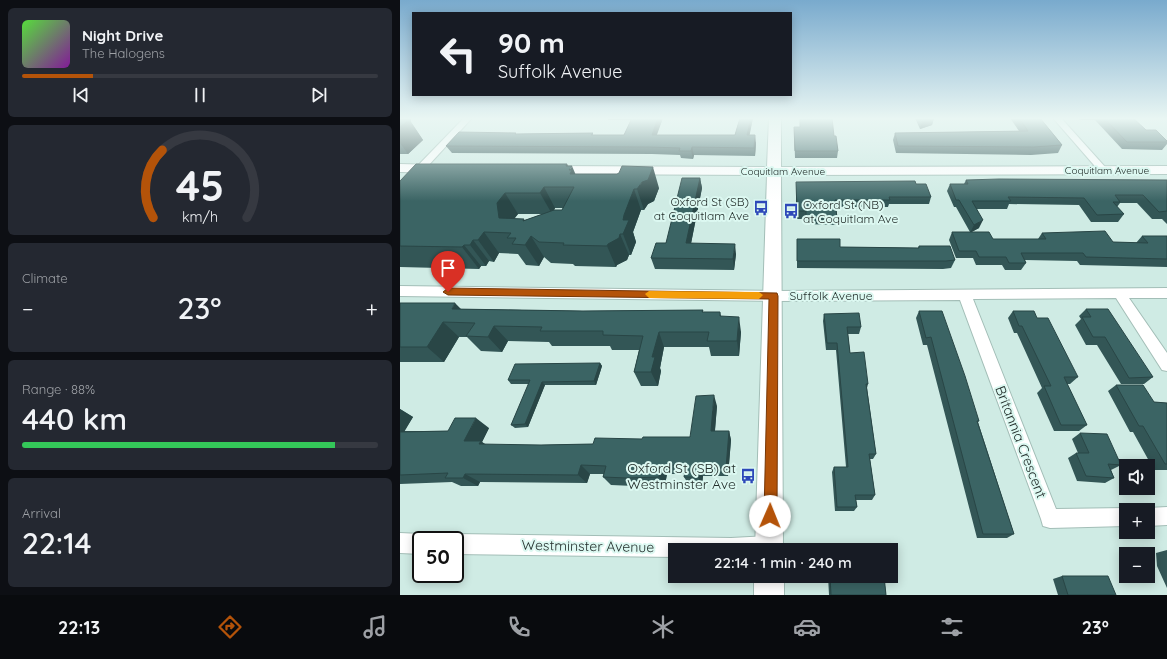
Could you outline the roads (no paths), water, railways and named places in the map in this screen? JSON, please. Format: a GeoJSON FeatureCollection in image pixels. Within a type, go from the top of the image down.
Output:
{"type":"FeatureCollection","features":[{"type":"Feature","properties":{"kind":"street"},"geometry":{"type":"LineString","coordinates":[[400,190],[442,146]]}},
{"type":"Feature","properties":{"kind":"street"},"geometry":{"type":"LineString","coordinates":[[770,543],[774,146]]}},
{"type":"Feature","properties":{"kind":"street"},"geometry":{"type":"LineString","coordinates":[[1082,146],[1103,170]]}},
{"type":"Feature","properties":{"kind":"street"},"geometry":{"type":"LineString","coordinates":[[400,168],[453,169]]}},
{"type":"Feature","properties":{"kind":"street","name":"Coquitlam Avenue"},"geometry":{"type":"LineString","coordinates":[[532,170],[1167,170]]}},
{"type":"Feature","properties":{"kind":"street","name":"Suffolk Avenue"},"geometry":{"type":"LineString","coordinates":[[400,291],[774,296],[1167,293]]}},
{"type":"Feature","properties":{"kind":"street"},"geometry":{"type":"LineString","coordinates":[[1119,293],[1167,365]]}},
{"type":"Feature","properties":{"kind":"street","name":"Britannia Crescent"},"geometry":{"type":"LineString","coordinates":[[965,294],[1050,519],[1119,517]]}},
{"type":"Feature","properties":{"kind":"street"},"geometry":{"type":"LineString","coordinates":[[1155,517],[1167,516]]}},
{"type":"Feature","properties":{"kind":"street"},"geometry":{"type":"LineString","coordinates":[[400,543],[412,544]]}},
{"type":"Feature","properties":{"kind":"street","name":"Westminster Avenue"},"geometry":{"type":"LineString","coordinates":[[464,544],[668,547]]}},
{"type":"Feature","properties":{"kind":"street"},"geometry":{"type":"LineString","coordinates":[[769,583],[769,595]]}},
{"type":"Feature","properties":{"kind":"place","name":"Oxford St (SB) at Coquitlam Ave"},"geometry":{"type":"Point","coordinates":[761,208]}},
{"type":"Feature","properties":{"kind":"place","name":"Oxford St (NB) at Coquitlam Ave"},"geometry":{"type":"Point","coordinates":[791,211]}},
{"type":"Feature","properties":{"kind":"place","name":"Oxford St (SB) at Westminster Ave"},"geometry":{"type":"Point","coordinates":[748,476]}}]}
